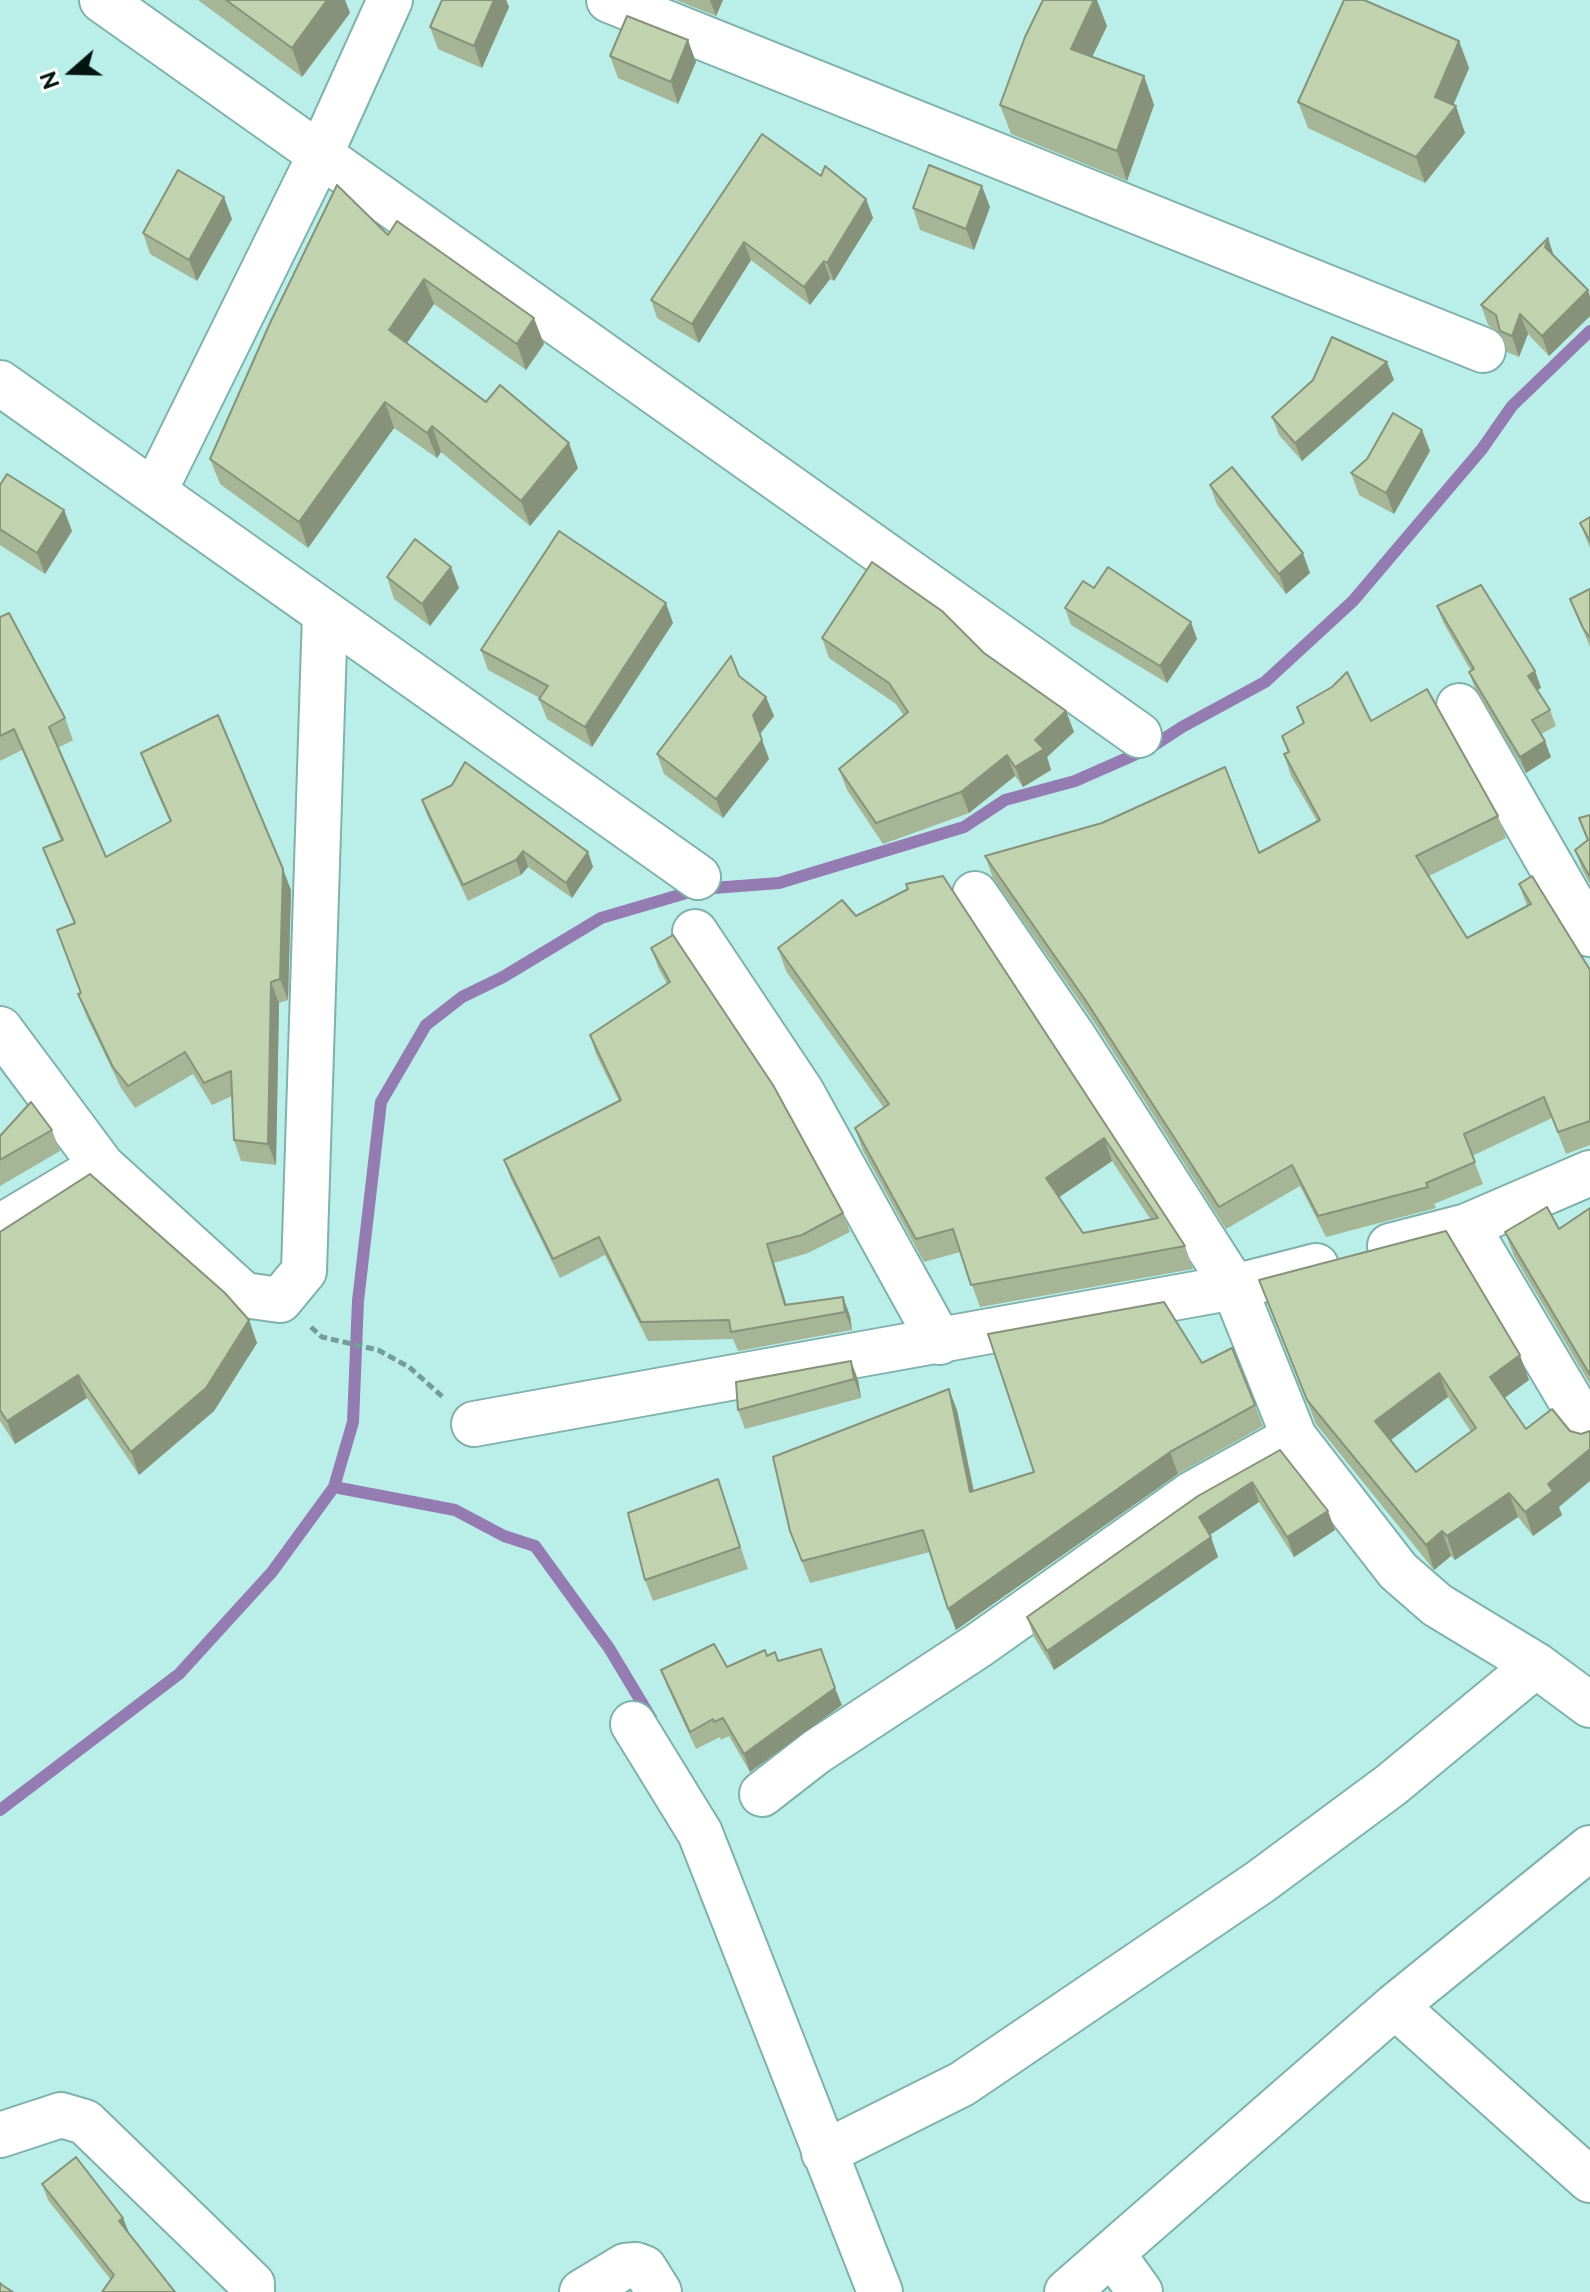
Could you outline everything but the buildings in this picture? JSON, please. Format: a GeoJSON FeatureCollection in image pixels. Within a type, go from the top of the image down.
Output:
{"type":"FeatureCollection","features":[{"type":"Feature","properties":{"kind":"street"},"geometry":{"type":"LineString","coordinates":[[102,0],[1139,735]]}},
{"type":"Feature","properties":{"kind":"street"},"geometry":{"type":"LineString","coordinates":[[154,492],[320,155],[390,0]]}},
{"type":"Feature","properties":{"kind":"street"},"geometry":{"type":"LineString","coordinates":[[609,0],[1483,350]]}},
{"type":"Feature","properties":{"kind":"street"},"geometry":{"type":"LineString","coordinates":[[0,383],[698,877]]}},
{"type":"Feature","properties":{"kind":"street"},"geometry":{"type":"LineString","coordinates":[[0,1029],[102,1166],[244,1295],[280,1300],[304,1271],[325,613]]}},
{"type":"Feature","properties":{"kind":"street"},"geometry":{"type":"LineString","coordinates":[[1459,706],[1590,934]]}},
{"type":"Feature","properties":{"kind":"street"},"geometry":{"type":"LineString","coordinates":[[975,894],[1073,1036],[1234,1287],[1294,1437],[1398,1571],[1437,1605],[1536,1665],[1590,1705]]}},
{"type":"Feature","properties":{"kind":"street"},"geometry":{"type":"LineString","coordinates":[[695,932],[801,1091],[940,1342]]}},
{"type":"Feature","properties":{"kind":"street"},"geometry":{"type":"LineString","coordinates":[[0,1227],[102,1166]]}},
{"type":"Feature","properties":{"kind":"street"},"geometry":{"type":"LineString","coordinates":[[474,1424],[1234,1287],[1467,1226],[1590,1173]]}},
{"type":"Feature","properties":{"kind":"street"},"geometry":{"type":"LineString","coordinates":[[1467,1226],[1590,1433]]}},
{"type":"Feature","properties":{"kind":"street"},"geometry":{"type":"LineString","coordinates":[[762,1794],[816,1752],[979,1645],[1192,1494],[1294,1437]]}},
{"type":"Feature","properties":{"kind":"street"},"geometry":{"type":"LineString","coordinates":[[824,2153],[962,2084],[1260,1882],[1391,1785],[1536,1665]]}},
{"type":"Feature","properties":{"kind":"street"},"geometry":{"type":"LineString","coordinates":[[633,1724],[700,1833],[880,2292]]}},
{"type":"Feature","properties":{"kind":"street"},"geometry":{"type":"LineString","coordinates":[[1067,2292],[1395,2006],[1590,1848]]}},
{"type":"Feature","properties":{"kind":"street"},"geometry":{"type":"LineString","coordinates":[[1395,2006],[1590,2180]]}},
{"type":"Feature","properties":{"kind":"street"},"geometry":{"type":"LineString","coordinates":[[0,2135],[61,2115],[85,2122],[252,2284],[252,2292]]}},
{"type":"Feature","properties":{"kind":"street"},"geometry":{"type":"LineString","coordinates":[[1112,2253],[1140,2292]]}},
{"type":"Feature","properties":{"kind":"street"},"geometry":{"type":"LineString","coordinates":[[582,2292],[625,2266],[636,2265],[644,2268],[659,2292]]}},
{"type":"Feature","properties":{"kind":"path"},"geometry":{"type":"LineString","coordinates":[[322,1337],[378,1350],[409,1367],[474,1424]]}},
{"type":"Feature","properties":{"kind":"waterway"},"geometry":{"type":"LineString","coordinates":[[0,1810],[179,1674],[272,1572],[334,1487],[353,1422],[358,1301],[381,1102],[426,1025],[462,997],[503,977],[601,918],[700,889],[779,883],[964,827],[1005,800],[1075,781],[1150,748],[1265,682],[1353,601],[1482,449],[1512,406],[1590,331]]}},
{"type":"Feature","properties":{"kind":"waterway"},"geometry":{"type":"LineString","coordinates":[[334,1487],[455,1510],[504,1536],[535,1546],[609,1648],[651,1718]]}}]}
